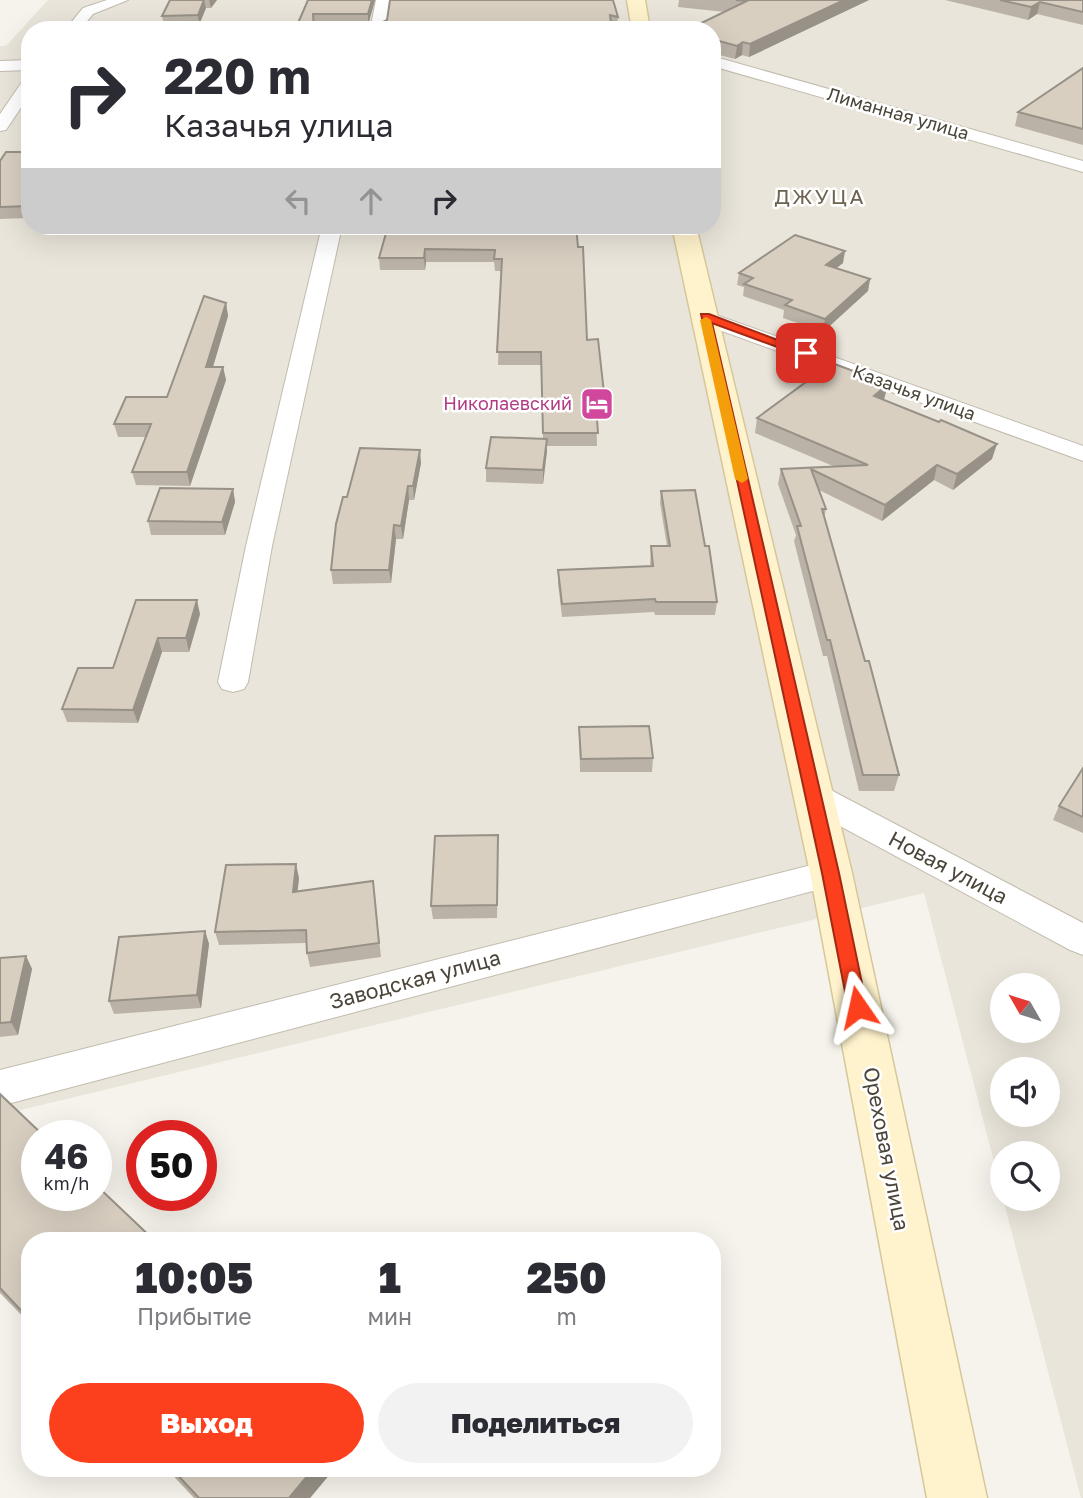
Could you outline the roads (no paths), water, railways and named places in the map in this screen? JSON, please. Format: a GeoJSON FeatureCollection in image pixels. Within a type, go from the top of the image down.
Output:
{"type":"FeatureCollection","features":[{"type":"Feature","properties":{"kind":"main road"},"geometry":{"type":"LineString","coordinates":[[636,0],[640,21]]}},
{"type":"Feature","properties":{"kind":"main road","name":"Ореховая улица"},"geometry":{"type":"LineString","coordinates":[[686,235],[831,873],[957,1498]]}},
{"type":"Feature","properties":{"kind":"street"},"geometry":{"type":"LineString","coordinates":[[80,21],[88,11],[121,0]]}},
{"type":"Feature","properties":{"kind":"street"},"geometry":{"type":"LineString","coordinates":[[379,21],[383,0]]}},
{"type":"Feature","properties":{"kind":"street","name":"Лиманная улица"},"geometry":{"type":"LineString","coordinates":[[721,64],[1083,167]]}},
{"type":"Feature","properties":{"kind":"street"},"geometry":{"type":"LineString","coordinates":[[0,66],[21,65]]}},
{"type":"Feature","properties":{"kind":"street"},"geometry":{"type":"LineString","coordinates":[[0,125],[21,95]]}},
{"type":"Feature","properties":{"kind":"street"},"geometry":{"type":"LineString","coordinates":[[233,682],[259,546],[330,235]]}},
{"type":"Feature","properties":{"kind":"street","name":"Казачья улица"},"geometry":{"type":"LineString","coordinates":[[705,317],[1083,454]]}},
{"type":"Feature","properties":{"kind":"street","name":"Новая улица"},"geometry":{"type":"LineString","coordinates":[[813,796],[1083,940]]}},
{"type":"Feature","properties":{"kind":"street","name":"Заводская улица"},"geometry":{"type":"LineString","coordinates":[[0,1087],[831,873]]}},
{"type":"Feature","properties":{"kind":"place","name":"Николаевский"},"geometry":{"type":"Point","coordinates":[597,404]}},
{"type":"Feature","properties":{"kind":"district","name":"ДЖУЦА"},"geometry":{"type":"Point","coordinates":[820,197]}}]}
